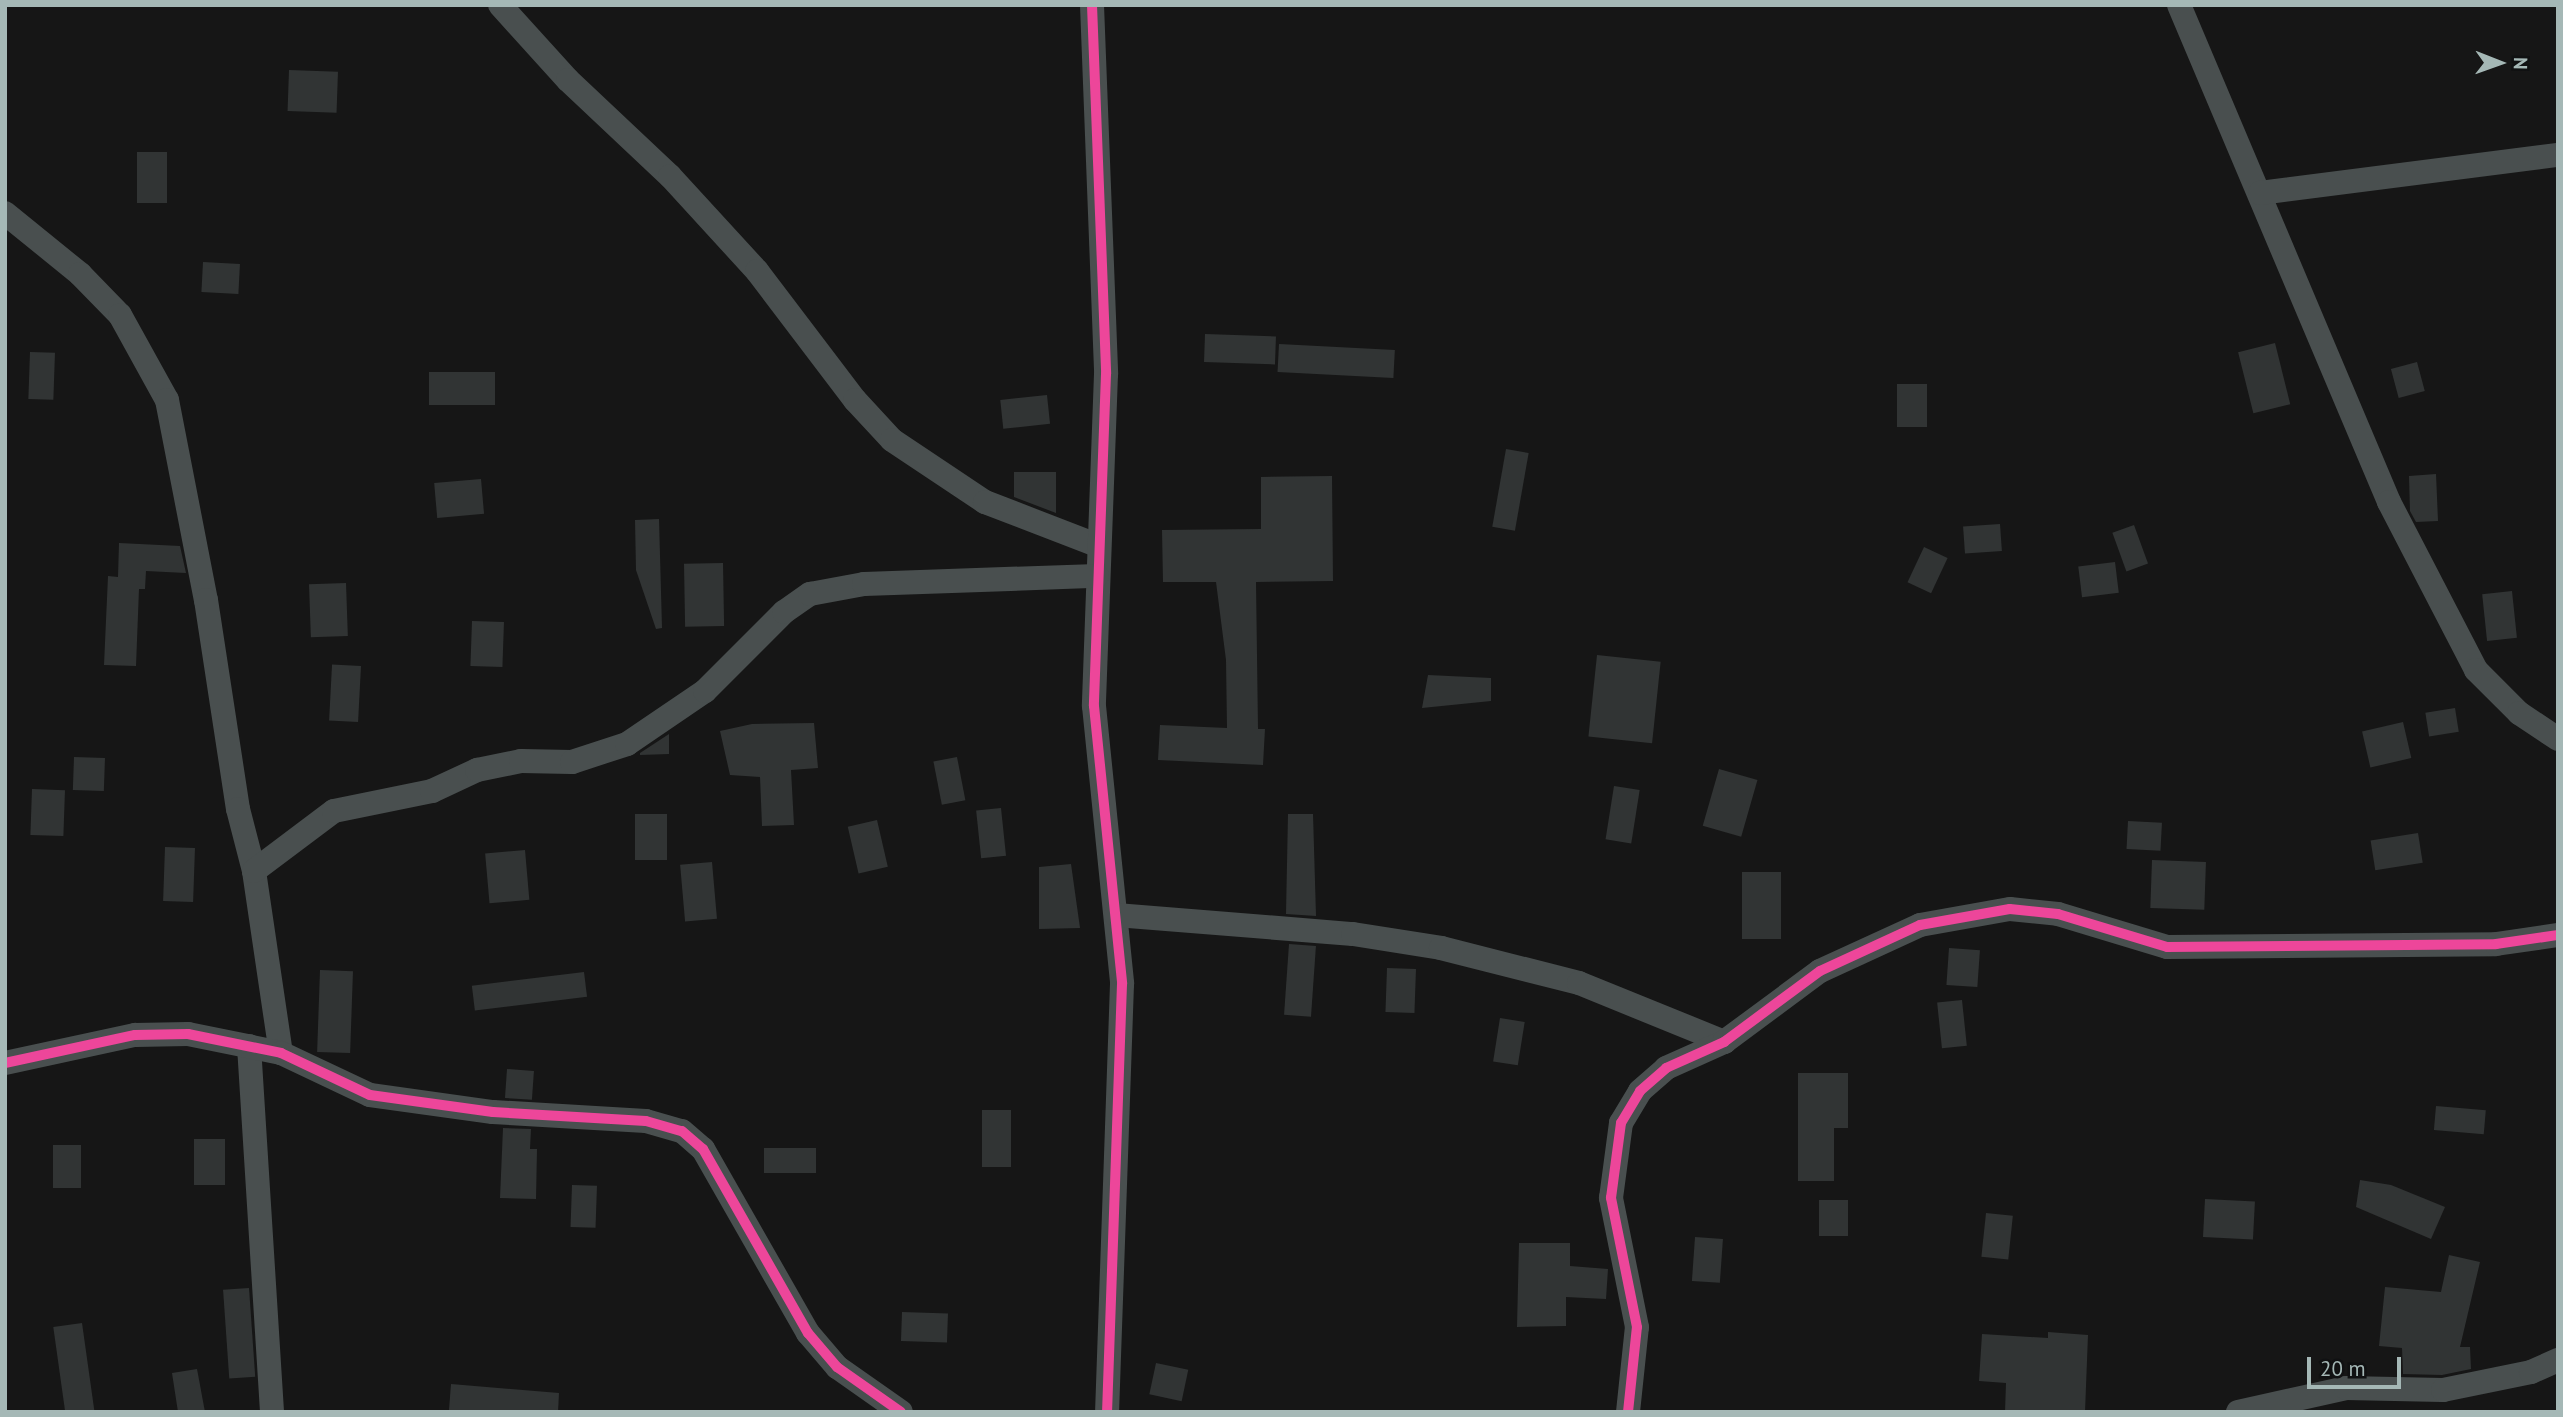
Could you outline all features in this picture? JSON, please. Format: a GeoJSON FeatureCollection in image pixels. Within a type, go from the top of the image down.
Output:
{"type":"FeatureCollection","features":[{"type":"Feature","properties":{"kind":"street"},"geometry":{"type":"LineString","coordinates":[[499,5],[568,80],[688,195],[757,271],[855,400],[892,440],[985,502],[1099,546]]}},
{"type":"Feature","properties":{"kind":"street"},"geometry":{"type":"LineString","coordinates":[[1091,5],[1106,374],[1094,706],[1122,984],[1108,1412]]}},
{"type":"Feature","properties":{"kind":"street"},"geometry":{"type":"LineString","coordinates":[[2179,5],[2389,502],[2476,670],[2519,713],[2558,739]]}},
{"type":"Feature","properties":{"kind":"street"},"geometry":{"type":"LineString","coordinates":[[2260,193],[2558,155]]}},
{"type":"Feature","properties":{"kind":"street"},"geometry":{"type":"LineString","coordinates":[[5,213],[80,274],[120,315],[167,400],[206,600],[238,809],[254,871],[281,1053]]}},
{"type":"Feature","properties":{"kind":"street"},"geometry":{"type":"LineString","coordinates":[[254,871],[334,811],[432,791],[477,770],[521,761],[572,762],[626,744],[705,691],[784,612],[810,594],[864,584],[1097,576]]}},
{"type":"Feature","properties":{"kind":"street"},"geometry":{"type":"LineString","coordinates":[[1628,1412],[1637,1327],[1611,1198],[1620,1123],[1640,1091],[1667,1068],[1724,1042],[1820,971],[1920,925],[1968,913],[2010,909],[2058,914],[2167,947],[2496,944],[2558,935]]}},
{"type":"Feature","properties":{"kind":"street"},"geometry":{"type":"LineString","coordinates":[[1115,915],[1353,934],[1441,948],[1578,983],[1724,1042]]}},
{"type":"Feature","properties":{"kind":"street"},"geometry":{"type":"LineString","coordinates":[[5,1063],[135,1035],[188,1034],[281,1053],[370,1095],[493,1112],[646,1121],[682,1131],[703,1149],[808,1333],[837,1367],[901,1412]]}},
{"type":"Feature","properties":{"kind":"street"},"geometry":{"type":"LineString","coordinates":[[248,1046],[272,1412]]}},
{"type":"Feature","properties":{"kind":"street"},"geometry":{"type":"LineString","coordinates":[[2238,1412],[2346,1388],[2444,1390],[2530,1372],[2558,1360]]}},
{"type":"Feature","properties":{"kind":"building"},"geometry":{"type":"Polygon","coordinates":[[[289,70],[338,72],[337,113],[288,111],[289,70]]]}},
{"type":"Feature","properties":{"kind":"building"},"geometry":{"type":"Polygon","coordinates":[[[137,152],[167,152],[167,203],[137,203],[137,152]]]}},
{"type":"Feature","properties":{"kind":"building"},"geometry":{"type":"Polygon","coordinates":[[[203,262],[240,264],[238,294],[201,292],[203,262]]]}},
{"type":"Feature","properties":{"kind":"building"},"geometry":{"type":"Polygon","coordinates":[[[1205,334],[1276,336],[1275,364],[1204,362],[1205,334]]]}},
{"type":"Feature","properties":{"kind":"building"},"geometry":{"type":"Polygon","coordinates":[[[2275,343],[2290,404],[2253,413],[2238,352],[2275,343]]]}},
{"type":"Feature","properties":{"kind":"building"},"geometry":{"type":"Polygon","coordinates":[[[1279,344],[1395,350],[1393,378],[1278,372],[1279,344]]]}},
{"type":"Feature","properties":{"kind":"building"},"geometry":{"type":"Polygon","coordinates":[[[30,352],[55,353],[53,400],[28,399],[30,352]]]}},
{"type":"Feature","properties":{"kind":"building"},"geometry":{"type":"Polygon","coordinates":[[[2417,362],[2425,391],[2399,398],[2391,369],[2417,362]]]}},
{"type":"Feature","properties":{"kind":"building"},"geometry":{"type":"Polygon","coordinates":[[[429,372],[495,372],[495,405],[429,405],[429,372]]]}},
{"type":"Feature","properties":{"kind":"building"},"geometry":{"type":"Polygon","coordinates":[[[1897,384],[1927,384],[1927,427],[1897,427],[1897,384]]]}},
{"type":"Feature","properties":{"kind":"building"},"geometry":{"type":"Polygon","coordinates":[[[1047,395],[1050,424],[1003,429],[1000,400],[1047,395]]]}},
{"type":"Feature","properties":{"kind":"building"},"geometry":{"type":"Polygon","coordinates":[[[1506,449],[1529,453],[1515,531],[1492,527],[1506,449]]]}},
{"type":"Feature","properties":{"kind":"building"},"geometry":{"type":"Polygon","coordinates":[[[1014,472],[1056,472],[1056,513],[1014,497],[1014,472]]]}},
{"type":"Feature","properties":{"kind":"building"},"geometry":{"type":"Polygon","coordinates":[[[2436,474],[2438,521],[2416,522],[2410,511],[2409,476],[2436,474]]]}},
{"type":"Feature","properties":{"kind":"building"},"geometry":{"type":"Polygon","coordinates":[[[1332,476],[1333,581],[1256,582],[1258,729],[1265,729],[1263,765],[1158,760],[1160,725],[1227,728],[1226,660],[1216,582],[1163,582],[1162,530],[1261,529],[1261,477],[1332,476]]]}},
{"type":"Feature","properties":{"kind":"building"},"geometry":{"type":"Polygon","coordinates":[[[481,479],[484,514],[437,518],[434,483],[481,479]]]}},
{"type":"Feature","properties":{"kind":"building"},"geometry":{"type":"Polygon","coordinates":[[[659,519],[662,628],[656,629],[636,570],[635,520],[659,519]]]}},
{"type":"Feature","properties":{"kind":"building"},"geometry":{"type":"Polygon","coordinates":[[[2000,524],[2002,551],[1965,554],[1963,527],[2000,524]]]}},
{"type":"Feature","properties":{"kind":"building"},"geometry":{"type":"Polygon","coordinates":[[[2134,525],[2148,564],[2126,571],[2112,533],[2134,525]]]}},
{"type":"Feature","properties":{"kind":"building"},"geometry":{"type":"Polygon","coordinates":[[[119,543],[180,546],[186,573],[146,571],[145,589],[139,589],[136,666],[104,665],[108,576],[118,577],[119,543]]]}},
{"type":"Feature","properties":{"kind":"building"},"geometry":{"type":"Polygon","coordinates":[[[1924,547],[1948,558],[1931,593],[1908,582],[1924,547]]]}},
{"type":"Feature","properties":{"kind":"building"},"geometry":{"type":"Polygon","coordinates":[[[2115,562],[2119,593],[2082,597],[2078,567],[2115,562]]]}},
{"type":"Feature","properties":{"kind":"building"},"geometry":{"type":"Polygon","coordinates":[[[723,563],[724,626],[685,627],[684,564],[723,563]]]}},
{"type":"Feature","properties":{"kind":"building"},"geometry":{"type":"Polygon","coordinates":[[[346,583],[348,636],[311,637],[309,584],[346,583]]]}},
{"type":"Feature","properties":{"kind":"building"},"geometry":{"type":"Polygon","coordinates":[[[2512,591],[2517,638],[2487,641],[2482,594],[2512,591]]]}},
{"type":"Feature","properties":{"kind":"building"},"geometry":{"type":"Polygon","coordinates":[[[472,621],[504,622],[502,667],[470,666],[472,621]]]}},
{"type":"Feature","properties":{"kind":"building"},"geometry":{"type":"Polygon","coordinates":[[[1597,655],[1661,662],[1652,743],[1588,737],[1597,655]]]}},
{"type":"Feature","properties":{"kind":"building"},"geometry":{"type":"Polygon","coordinates":[[[332,664],[361,666],[358,722],[329,720],[332,664]]]}},
{"type":"Feature","properties":{"kind":"building"},"geometry":{"type":"Polygon","coordinates":[[[1428,675],[1491,678],[1491,701],[1422,708],[1428,675]]]}},
{"type":"Feature","properties":{"kind":"building"},"geometry":{"type":"Polygon","coordinates":[[[2455,708],[2459,732],[2429,736],[2425,713],[2455,708]]]}},
{"type":"Feature","properties":{"kind":"building"},"geometry":{"type":"Polygon","coordinates":[[[2403,722],[2411,758],[2370,767],[2362,731],[2403,722]]]}},
{"type":"Feature","properties":{"kind":"building"},"geometry":{"type":"Polygon","coordinates":[[[814,723],[818,768],[791,770],[794,825],[762,826],[760,777],[730,775],[720,731],[752,724],[814,723]]]}},
{"type":"Feature","properties":{"kind":"building"},"geometry":{"type":"Polygon","coordinates":[[[669,734],[669,754],[640,755],[640,753],[669,734]]]}},
{"type":"Feature","properties":{"kind":"building"},"geometry":{"type":"Polygon","coordinates":[[[74,757],[105,758],[104,791],[73,790],[74,757]]]}},
{"type":"Feature","properties":{"kind":"building"},"geometry":{"type":"Polygon","coordinates":[[[957,757],[965,800],[942,805],[933,762],[957,757]]]}},
{"type":"Feature","properties":{"kind":"building"},"geometry":{"type":"Polygon","coordinates":[[[1719,769],[1757,780],[1741,837],[1703,826],[1719,769]]]}},
{"type":"Feature","properties":{"kind":"building"},"geometry":{"type":"Polygon","coordinates":[[[1614,786],[1640,790],[1631,843],[1606,839],[1614,786]]]}},
{"type":"Feature","properties":{"kind":"building"},"geometry":{"type":"Polygon","coordinates":[[[32,789],[65,790],[63,836],[30,835],[32,789]]]}},
{"type":"Feature","properties":{"kind":"building"},"geometry":{"type":"Polygon","coordinates":[[[1001,808],[1006,856],[981,858],[976,811],[1001,808]]]}},
{"type":"Feature","properties":{"kind":"building"},"geometry":{"type":"Polygon","coordinates":[[[635,814],[667,814],[667,860],[635,860],[635,814]]]}},
{"type":"Feature","properties":{"kind":"building"},"geometry":{"type":"Polygon","coordinates":[[[1288,814],[1313,814],[1316,916],[1286,914],[1288,814]]]}},
{"type":"Feature","properties":{"kind":"building"},"geometry":{"type":"Polygon","coordinates":[[[877,820],[888,867],[859,874],[848,827],[877,820]]]}},
{"type":"Feature","properties":{"kind":"building"},"geometry":{"type":"Polygon","coordinates":[[[2128,821],[2162,823],[2160,851],[2127,849],[2128,821]]]}},
{"type":"Feature","properties":{"kind":"building"},"geometry":{"type":"Polygon","coordinates":[[[2418,833],[2423,863],[2375,870],[2371,841],[2418,833]]]}},
{"type":"Feature","properties":{"kind":"building"},"geometry":{"type":"Polygon","coordinates":[[[165,847],[195,848],[193,902],[163,901],[165,847]]]}},
{"type":"Feature","properties":{"kind":"building"},"geometry":{"type":"Polygon","coordinates":[[[525,850],[529,900],[490,903],[485,853],[525,850]]]}},
{"type":"Feature","properties":{"kind":"building"},"geometry":{"type":"Polygon","coordinates":[[[2152,860],[2206,862],[2204,910],[2150,908],[2152,860]]]}},
{"type":"Feature","properties":{"kind":"building"},"geometry":{"type":"Polygon","coordinates":[[[712,862],[717,919],[685,922],[680,865],[712,862]]]}},
{"type":"Feature","properties":{"kind":"building"},"geometry":{"type":"Polygon","coordinates":[[[1071,864],[1080,928],[1039,929],[1039,867],[1071,864]]]}},
{"type":"Feature","properties":{"kind":"building"},"geometry":{"type":"Polygon","coordinates":[[[1742,872],[1781,872],[1781,939],[1742,939],[1742,872]]]}},
{"type":"Feature","properties":{"kind":"building"},"geometry":{"type":"Polygon","coordinates":[[[1289,944],[1316,946],[1311,1017],[1284,1015],[1289,944]]]}},
{"type":"Feature","properties":{"kind":"building"},"geometry":{"type":"Polygon","coordinates":[[[1949,948],[1980,950],[1977,987],[1946,985],[1949,948]]]}},
{"type":"Feature","properties":{"kind":"building"},"geometry":{"type":"Polygon","coordinates":[[[1387,968],[1416,969],[1414,1013],[1385,1012],[1387,968]]]}},
{"type":"Feature","properties":{"kind":"building"},"geometry":{"type":"Polygon","coordinates":[[[320,970],[353,971],[350,1053],[317,1052],[320,970]]]}},
{"type":"Feature","properties":{"kind":"building"},"geometry":{"type":"Polygon","coordinates":[[[584,972],[587,997],[475,1011],[472,986],[584,972]]]}},
{"type":"Feature","properties":{"kind":"building"},"geometry":{"type":"Polygon","coordinates":[[[1962,1000],[1967,1046],[1942,1048],[1937,1003],[1962,1000]]]}},
{"type":"Feature","properties":{"kind":"building"},"geometry":{"type":"Polygon","coordinates":[[[1500,1018],[1525,1022],[1518,1065],[1493,1061],[1500,1018]]]}},
{"type":"Feature","properties":{"kind":"building"},"geometry":{"type":"Polygon","coordinates":[[[507,1069],[534,1071],[532,1100],[505,1098],[507,1069]]]}},
{"type":"Feature","properties":{"kind":"building"},"geometry":{"type":"Polygon","coordinates":[[[1798,1073],[1848,1073],[1848,1128],[1834,1128],[1834,1181],[1798,1181],[1798,1073]]]}},
{"type":"Feature","properties":{"kind":"building"},"geometry":{"type":"Polygon","coordinates":[[[2436,1106],[2486,1110],[2484,1134],[2434,1130],[2436,1106]]]}},
{"type":"Feature","properties":{"kind":"building"},"geometry":{"type":"Polygon","coordinates":[[[982,1110],[1011,1110],[1011,1167],[982,1167],[982,1110]]]}},
{"type":"Feature","properties":{"kind":"building"},"geometry":{"type":"Polygon","coordinates":[[[503,1128],[531,1129],[530,1149],[537,1149],[536,1199],[500,1198],[503,1128]]]}},
{"type":"Feature","properties":{"kind":"building"},"geometry":{"type":"Polygon","coordinates":[[[194,1139],[225,1139],[225,1185],[194,1185],[194,1139]]]}},
{"type":"Feature","properties":{"kind":"building"},"geometry":{"type":"Polygon","coordinates":[[[53,1145],[81,1145],[81,1188],[53,1188],[53,1145]]]}},
{"type":"Feature","properties":{"kind":"building"},"geometry":{"type":"Polygon","coordinates":[[[764,1148],[816,1148],[816,1173],[764,1173],[764,1148]]]}},
{"type":"Feature","properties":{"kind":"building"},"geometry":{"type":"Polygon","coordinates":[[[2360,1180],[2391,1185],[2445,1207],[2431,1239],[2356,1207],[2360,1180]]]}},
{"type":"Feature","properties":{"kind":"building"},"geometry":{"type":"Polygon","coordinates":[[[572,1185],[597,1186],[596,1228],[571,1227],[572,1185]]]}},
{"type":"Feature","properties":{"kind":"building"},"geometry":{"type":"Polygon","coordinates":[[[2205,1199],[2255,1202],[2253,1240],[2203,1237],[2205,1199]]]}},
{"type":"Feature","properties":{"kind":"building"},"geometry":{"type":"Polygon","coordinates":[[[1819,1200],[1848,1200],[1848,1236],[1819,1236],[1819,1200]]]}},
{"type":"Feature","properties":{"kind":"building"},"geometry":{"type":"Polygon","coordinates":[[[1986,1213],[2013,1216],[2008,1260],[1981,1257],[1986,1213]]]}},
{"type":"Feature","properties":{"kind":"building"},"geometry":{"type":"Polygon","coordinates":[[[1695,1237],[1723,1239],[1720,1283],[1692,1281],[1695,1237]]]}},
{"type":"Feature","properties":{"kind":"building"},"geometry":{"type":"Polygon","coordinates":[[[1519,1243],[1570,1243],[1570,1266],[1608,1269],[1606,1299],[1566,1297],[1566,1326],[1517,1327],[1519,1243]]]}},
{"type":"Feature","properties":{"kind":"building"},"geometry":{"type":"Polygon","coordinates":[[[2449,1255],[2480,1262],[2460,1347],[2470,1347],[2471,1369],[2442,1375],[2403,1374],[2402,1348],[2379,1346],[2385,1287],[2441,1292],[2449,1255]]]}},
{"type":"Feature","properties":{"kind":"building"},"geometry":{"type":"Polygon","coordinates":[[[249,1288],[255,1377],[229,1379],[223,1290],[249,1288]]]}},
{"type":"Feature","properties":{"kind":"building"},"geometry":{"type":"Polygon","coordinates":[[[902,1312],[948,1314],[947,1343],[901,1341],[902,1312]]]}},
{"type":"Feature","properties":{"kind":"building"},"geometry":{"type":"Polygon","coordinates":[[[82,1323],[95,1412],[65,1412],[53,1327],[82,1323]]]}},
{"type":"Feature","properties":{"kind":"building"},"geometry":{"type":"Polygon","coordinates":[[[2048,1332],[2088,1335],[2085,1412],[2005,1412],[2006,1383],[1979,1381],[1982,1334],[2048,1338],[2048,1332]]]}},
{"type":"Feature","properties":{"kind":"building"},"geometry":{"type":"Polygon","coordinates":[[[1156,1363],[1188,1370],[1182,1401],[1149,1394],[1156,1363]]]}},
{"type":"Feature","properties":{"kind":"building"},"geometry":{"type":"Polygon","coordinates":[[[197,1369],[205,1412],[178,1412],[172,1373],[197,1369]]]}},
{"type":"Feature","properties":{"kind":"building"},"geometry":{"type":"Polygon","coordinates":[[[451,1384],[559,1393],[558,1412],[449,1410],[451,1384]]]}},
{"type":"Feature","properties":{"kind":"cycle path"},"geometry":{"type":"LineString","coordinates":[[1092,5],[1106,374],[1094,706],[1122,984],[1107,1412]]}},
{"type":"Feature","properties":{"kind":"cycle path"},"geometry":{"type":"LineString","coordinates":[[1628,1412],[1637,1327],[1611,1198],[1621,1123],[1640,1091],[1666,1068],[1724,1042],[1820,971],[1920,925],[2010,909],[2058,914],[2167,947],[2496,944],[2558,935]]}},
{"type":"Feature","properties":{"kind":"cycle path"},"geometry":{"type":"LineString","coordinates":[[5,1063],[135,1035],[188,1034],[281,1053],[370,1095],[493,1112],[646,1121],[682,1131],[703,1149],[808,1333],[837,1367],[901,1412]]}}]}
